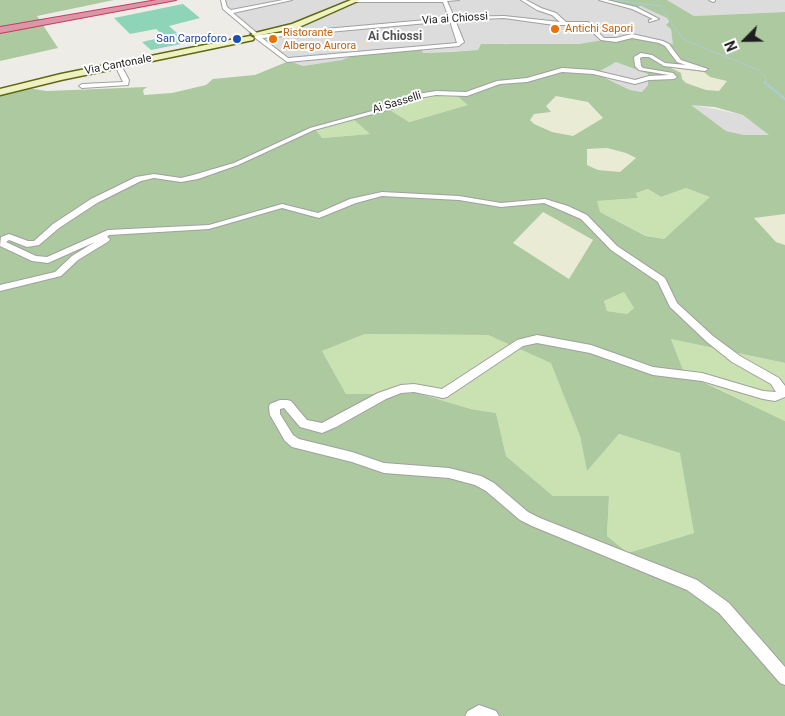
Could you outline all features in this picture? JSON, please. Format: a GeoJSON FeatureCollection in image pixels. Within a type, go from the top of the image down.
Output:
{"type":"FeatureCollection","features":[{"type":"Feature","properties":{"kind":"highway"},"geometry":{"type":"LineString","coordinates":[[0,28],[127,0]]}},
{"type":"Feature","properties":{"kind":"highway"},"geometry":{"type":"LineString","coordinates":[[0,28],[140,0]]}},
{"type":"Feature","properties":{"kind":"highway"},"geometry":{"type":"LineString","coordinates":[[0,28],[172,0]]}},
{"type":"Feature","properties":{"kind":"main road","name":"Via Cantonale"},"geometry":{"type":"LineString","coordinates":[[0,92],[236,41],[252,35],[272,34],[352,1]]}},
{"type":"Feature","properties":{"kind":"street"},"geometry":{"type":"LineString","coordinates":[[224,0],[224,6],[252,35],[287,60],[459,44],[461,42],[445,1]]}},
{"type":"Feature","properties":{"kind":"street"},"geometry":{"type":"LineString","coordinates":[[230,12],[290,0]]}},
{"type":"Feature","properties":{"kind":"street"},"geometry":{"type":"LineString","coordinates":[[352,1],[457,0]]}},
{"type":"Feature","properties":{"kind":"street"},"geometry":{"type":"LineString","coordinates":[[487,0],[501,0]]}},
{"type":"Feature","properties":{"kind":"street"},"geometry":{"type":"LineString","coordinates":[[524,0],[537,9],[556,15],[564,23]]}},
{"type":"Feature","properties":{"kind":"street"},"geometry":{"type":"LineString","coordinates":[[600,0],[630,6],[657,19],[651,21]]}},
{"type":"Feature","properties":{"kind":"street","name":"Via ai Chiossi"},"geometry":{"type":"LineString","coordinates":[[272,34],[452,18],[488,17],[556,24],[586,23],[601,38]]}},
{"type":"Feature","properties":{"kind":"street","name":"Ai Sasselli"},"geometry":{"type":"LineString","coordinates":[[120,232],[105,234],[56,257],[44,260],[35,259],[3,245],[2,240],[12,237],[27,244],[36,243],[77,212],[130,183],[152,176],[184,180],[236,164],[318,126],[390,108],[408,99],[432,93],[466,94],[499,82],[528,80],[562,70],[593,72],[632,82],[674,77],[670,74],[641,68],[637,57],[641,55],[650,56],[664,64],[705,69],[678,61],[667,45],[662,42],[632,36],[616,40],[601,38]]}},
{"type":"Feature","properties":{"kind":"street"},"geometry":{"type":"LineString","coordinates":[[82,86],[126,84],[126,80],[118,66]]}},
{"type":"Feature","properties":{"kind":"street"},"geometry":{"type":"LineString","coordinates":[[0,288],[58,274],[75,258],[120,232],[209,227],[282,206],[319,216],[354,201],[382,194],[459,198],[501,205],[538,201],[565,208],[584,217],[614,248],[662,280],[673,306],[736,359],[775,381],[780,386],[782,394],[779,396],[769,396],[702,377],[653,371],[591,349],[537,338],[520,343],[442,394],[414,388],[401,389],[382,396],[322,428],[304,424],[287,404],[280,404],[274,408],[275,415],[289,438],[296,443],[352,457],[384,468],[449,473],[477,480],[490,487],[524,516],[536,522],[692,585],[708,594],[724,608],[785,678]]}},
{"type":"Feature","properties":{"kind":"street"},"geometry":{"type":"LineString","coordinates":[[473,716],[479,713],[491,716]]}},
{"type":"Feature","properties":{"kind":"shaded area"},"geometry":{"type":"Polygon","coordinates":[[[224,0],[601,0],[634,8],[641,6],[655,11],[667,18],[674,40],[673,44],[609,40],[579,44],[511,46],[507,43],[479,50],[423,53],[421,48],[359,53],[342,60],[303,66],[290,62],[257,37],[249,35],[247,30],[225,8],[224,0]]]}},
{"type":"Feature","properties":{"kind":"shaded area"},"geometry":{"type":"Polygon","coordinates":[[[667,0],[785,0],[785,12],[694,16],[667,0]]]}},
{"type":"Feature","properties":{"kind":"shaded area"},"geometry":{"type":"Polygon","coordinates":[[[616,62],[649,74],[648,85],[643,92],[630,90],[603,77],[599,71],[616,62]]]}},
{"type":"Feature","properties":{"kind":"shaded area"},"geometry":{"type":"Polygon","coordinates":[[[689,104],[743,115],[770,135],[744,135],[726,131],[689,104]]]}},
{"type":"Feature","properties":{"kind":"green space"},"geometry":{"type":"Polygon","coordinates":[[[0,0],[114,0],[37,16],[58,48],[0,61],[0,0]]]}},
{"type":"Feature","properties":{"kind":"green space"},"geometry":{"type":"Polygon","coordinates":[[[601,0],[667,0],[694,16],[785,12],[785,214],[754,218],[776,242],[785,245],[785,363],[671,339],[684,373],[785,421],[785,716],[0,716],[0,92],[20,87],[47,91],[147,87],[143,90],[144,95],[172,93],[206,85],[213,79],[255,75],[289,61],[303,66],[342,60],[359,53],[421,47],[423,53],[450,52],[478,50],[481,44],[579,44],[628,36],[673,44],[671,29],[666,25],[669,22],[667,18],[641,6],[634,8],[601,0]],[[616,62],[600,71],[603,77],[630,90],[642,92],[648,85],[648,74],[616,62]],[[669,67],[681,73],[682,79],[686,83],[706,90],[719,91],[727,81],[710,77],[704,72],[669,67]],[[435,95],[407,100],[390,110],[409,122],[468,105],[457,96],[435,95]],[[556,96],[546,106],[551,112],[534,114],[530,120],[534,124],[552,132],[573,136],[603,118],[588,102],[556,96]],[[691,105],[726,131],[744,135],[769,135],[743,115],[715,107],[691,105]],[[353,119],[315,129],[322,138],[370,134],[353,119]],[[607,148],[587,149],[587,165],[598,170],[620,172],[636,158],[607,148]],[[686,188],[661,197],[648,189],[636,193],[638,198],[597,201],[600,212],[646,236],[664,239],[710,197],[686,188]],[[543,212],[513,243],[569,279],[593,240],[543,212]],[[624,292],[604,301],[607,311],[627,314],[634,308],[624,292]],[[365,334],[322,351],[346,394],[417,393],[471,409],[496,413],[506,456],[553,496],[609,496],[607,536],[628,553],[694,533],[680,453],[619,434],[587,471],[580,436],[551,363],[488,335],[365,334]]]}},
{"type":"Feature","properties":{"kind":"green space"},"geometry":{"type":"Polygon","coordinates":[[[183,4],[200,18],[169,26],[177,33],[164,36],[156,29],[130,34],[114,18],[183,4]]]}},
{"type":"Feature","properties":{"kind":"green space"},"geometry":{"type":"Polygon","coordinates":[[[182,33],[188,41],[186,43],[151,50],[142,42],[182,33]]]}},
{"type":"Feature","properties":{"kind":"green space"},"geometry":{"type":"Polygon","coordinates":[[[667,66],[704,72],[710,77],[727,81],[720,91],[706,90],[686,83],[667,66]]]}},
{"type":"Feature","properties":{"kind":"green space"},"geometry":{"type":"Polygon","coordinates":[[[435,95],[457,96],[469,105],[408,122],[390,110],[407,100],[435,95]]]}},
{"type":"Feature","properties":{"kind":"green space"},"geometry":{"type":"Polygon","coordinates":[[[556,96],[588,102],[603,118],[573,136],[552,132],[534,124],[530,119],[534,114],[550,112],[546,106],[556,96]]]}},
{"type":"Feature","properties":{"kind":"green space"},"geometry":{"type":"Polygon","coordinates":[[[353,119],[371,134],[321,138],[315,128],[353,119]]]}},
{"type":"Feature","properties":{"kind":"green space"},"geometry":{"type":"Polygon","coordinates":[[[607,148],[636,158],[620,172],[598,170],[587,165],[586,150],[607,148]]]}},
{"type":"Feature","properties":{"kind":"green space"},"geometry":{"type":"Polygon","coordinates":[[[686,188],[711,197],[664,239],[647,236],[600,212],[596,201],[638,198],[636,193],[648,189],[661,197],[686,188]]]}},
{"type":"Feature","properties":{"kind":"green space"},"geometry":{"type":"Polygon","coordinates":[[[543,212],[593,240],[569,279],[513,243],[543,212]]]}},
{"type":"Feature","properties":{"kind":"green space"},"geometry":{"type":"Polygon","coordinates":[[[785,214],[785,245],[776,242],[754,218],[785,214]]]}},
{"type":"Feature","properties":{"kind":"green space"},"geometry":{"type":"Polygon","coordinates":[[[624,292],[634,308],[627,314],[607,311],[604,301],[624,292]]]}},
{"type":"Feature","properties":{"kind":"green space"},"geometry":{"type":"Polygon","coordinates":[[[365,334],[488,335],[552,363],[580,436],[587,470],[619,434],[681,453],[694,533],[628,553],[607,536],[609,496],[553,496],[506,456],[496,413],[471,409],[417,393],[346,394],[322,351],[365,334]]]}},
{"type":"Feature","properties":{"kind":"green space"},"geometry":{"type":"Polygon","coordinates":[[[671,339],[785,363],[785,421],[683,372],[671,339]]]}},
{"type":"Feature","properties":{"kind":"waterway"},"geometry":{"type":"LineString","coordinates":[[614,0],[660,6],[683,39],[760,71],[765,76],[766,83]]}},
{"type":"Feature","properties":{"kind":"waterway"},"geometry":{"type":"LineString","coordinates":[[764,82],[785,99]]}},
{"type":"Feature","properties":{"kind":"place","name":"Antichi Sapori"},"geometry":{"type":"Point","coordinates":[555,29]}},
{"type":"Feature","properties":{"kind":"place","name":"San Carpoforo"},"geometry":{"type":"Point","coordinates":[237,39]}},
{"type":"Feature","properties":{"kind":"place","name":"Ristorante Albergo Aurora"},"geometry":{"type":"Point","coordinates":[273,39]}},
{"type":"Feature","properties":{"kind":"district","name":"Ai Chiossi"},"geometry":{"type":"Point","coordinates":[395,37]}}]}
